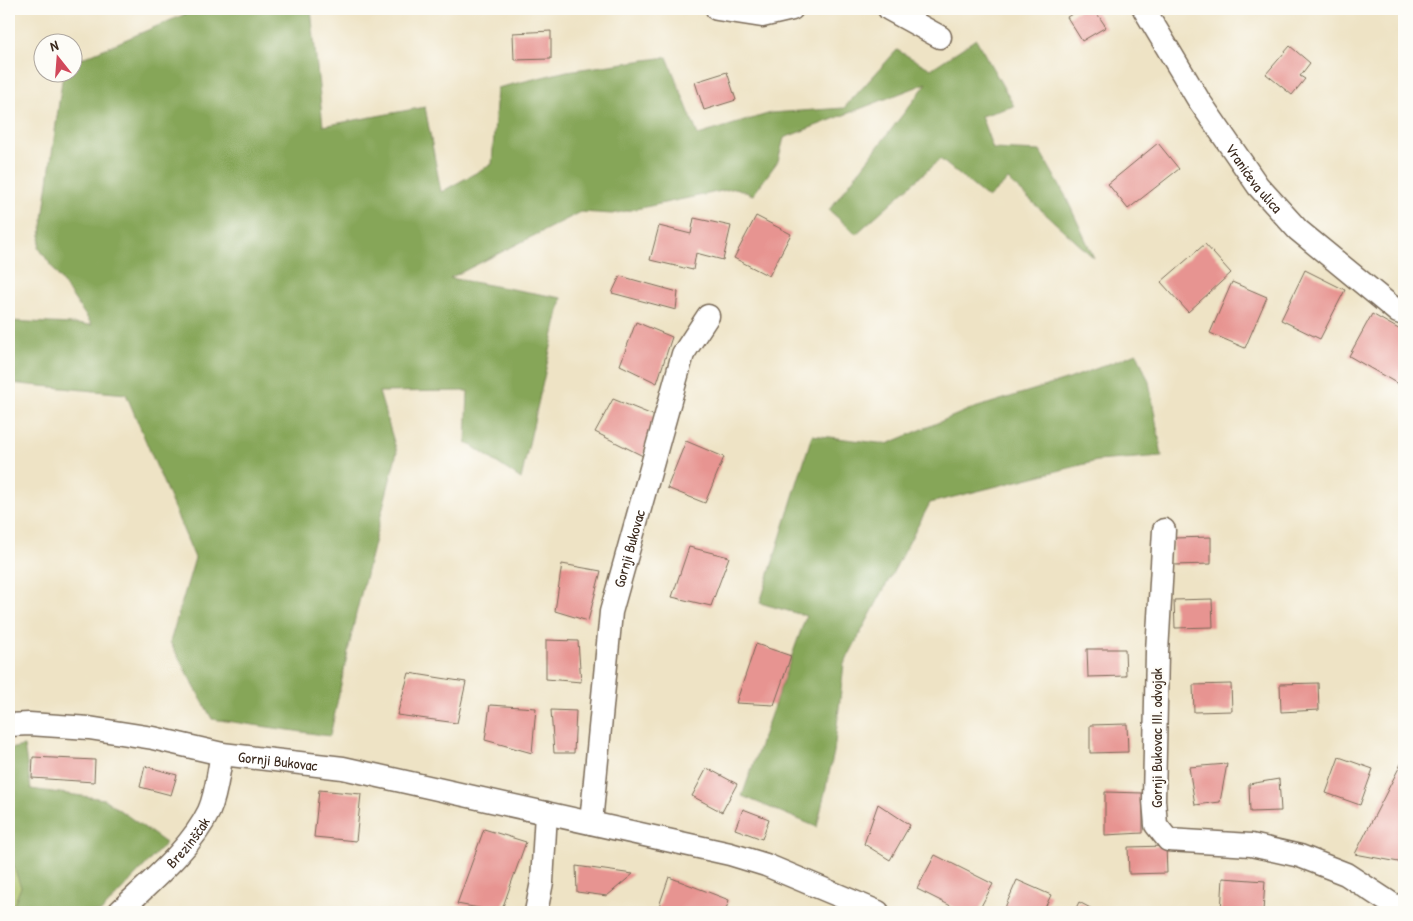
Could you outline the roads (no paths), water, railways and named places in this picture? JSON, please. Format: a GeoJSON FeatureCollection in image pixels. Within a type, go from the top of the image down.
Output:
{"type":"FeatureCollection","features":[{"type":"Feature","properties":{"kind":"street"},"geometry":{"type":"LineString","coordinates":[[717,9],[762,16],[792,9]]}},
{"type":"Feature","properties":{"kind":"street"},"geometry":{"type":"LineString","coordinates":[[889,9],[940,37]]}},
{"type":"Feature","properties":{"kind":"street","name":"Vranićeva ulica"},"geometry":{"type":"LineString","coordinates":[[1144,9],[1198,99],[1258,186],[1298,230],[1398,312],[1404,314]]}},
{"type":"Feature","properties":{"kind":"street","name":"Gornji Bukovac"},"geometry":{"type":"LineString","coordinates":[[591,823],[611,612],[683,354],[708,316]]}},
{"type":"Feature","properties":{"kind":"street","name":"Gornji Bukovac III. odvojak"},"geometry":{"type":"LineString","coordinates":[[1164,530],[1156,662],[1154,800],[1156,825],[1168,840],[1251,845],[1300,856],[1346,874],[1404,912]]}},
{"type":"Feature","properties":{"kind":"street","name":"Gornji Bukovac"},"geometry":{"type":"LineString","coordinates":[[9,725],[29,724],[89,728],[153,738],[222,754],[344,768],[730,854],[766,866],[878,912]]}},
{"type":"Feature","properties":{"kind":"street","name":"Brezinščak"},"geometry":{"type":"LineString","coordinates":[[119,912],[168,866],[198,830],[210,810],[222,754]]}},
{"type":"Feature","properties":{"kind":"street"},"geometry":{"type":"LineString","coordinates":[[536,912],[542,882],[546,813]]}}]}
